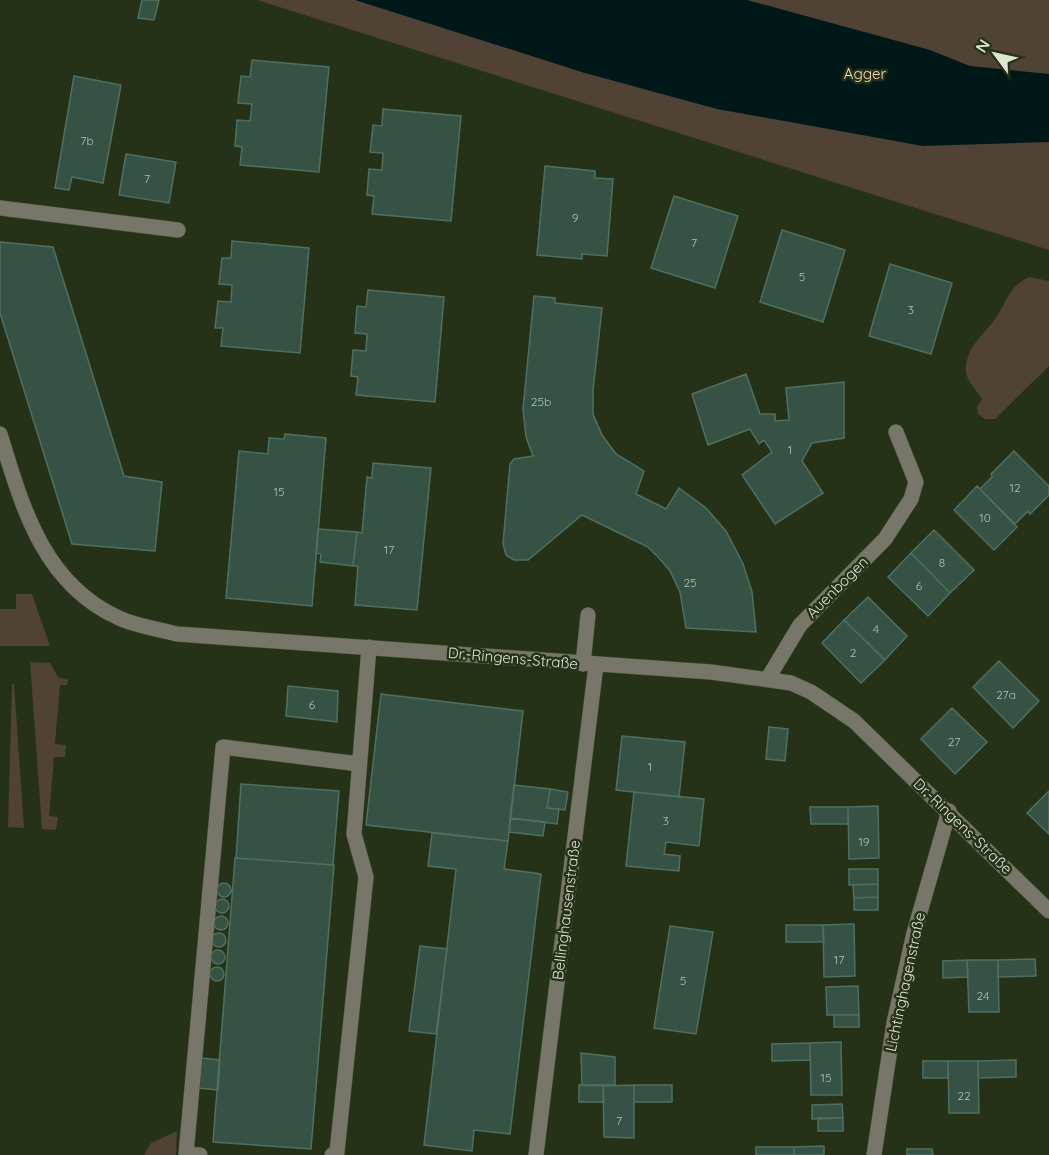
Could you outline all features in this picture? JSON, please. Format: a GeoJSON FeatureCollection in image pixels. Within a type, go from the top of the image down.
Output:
{"type":"FeatureCollection","features":[{"type":"Feature","properties":{"kind":"street"},"geometry":{"type":"LineString","coordinates":[[0,208],[178,231]]}},
{"type":"Feature","properties":{"kind":"street","name":"Auenbogen"},"geometry":{"type":"LineString","coordinates":[[768,678],[800,625],[885,539],[911,499],[916,482],[896,432]]}},
{"type":"Feature","properties":{"kind":"street","name":"Dr.-Ringens-Straße"},"geometry":{"type":"LineString","coordinates":[[0,434],[15,481],[44,552],[55,568],[84,597],[119,618],[177,634],[768,678],[791,683],[811,692],[854,721],[949,811],[1049,911]]}},
{"type":"Feature","properties":{"kind":"street","name":"Bellinghausenstraße"},"geometry":{"type":"LineString","coordinates":[[536,1155],[590,665],[588,615]]}},
{"type":"Feature","properties":{"kind":"street"},"geometry":{"type":"LineString","coordinates":[[333,1155],[336,1152],[366,877],[354,834],[369,647]]}},
{"type":"Feature","properties":{"kind":"street"},"geometry":{"type":"LineString","coordinates":[[200,1155],[186,1154],[224,747],[360,764]]}},
{"type":"Feature","properties":{"kind":"street","name":"Lichtinghagenstraße"},"geometry":{"type":"LineString","coordinates":[[874,1155],[894,1023],[914,933],[949,811]]}},
{"type":"Feature","properties":{"kind":"green space","name":"Agger"},"geometry":{"type":"Polygon","coordinates":[[[257,0],[1049,0],[1049,250],[257,0]]]}},
{"type":"Feature","properties":{"kind":"green space"},"geometry":{"type":"Polygon","coordinates":[[[1029,277],[1049,281],[1049,366],[995,419],[985,419],[978,414],[977,407],[982,399],[966,374],[968,356],[995,319],[1012,290],[1029,277]]]}},
{"type":"Feature","properties":{"kind":"green space"},"geometry":{"type":"Polygon","coordinates":[[[16,594],[32,594],[50,646],[0,646],[0,609],[16,609],[16,594]]]}},
{"type":"Feature","properties":{"kind":"green space"},"geometry":{"type":"Polygon","coordinates":[[[30,662],[50,663],[58,677],[68,680],[67,685],[60,685],[55,744],[66,745],[65,757],[54,757],[49,816],[58,817],[56,830],[42,829],[30,662]]]}},
{"type":"Feature","properties":{"kind":"green space"},"geometry":{"type":"Polygon","coordinates":[[[12,684],[14,684],[24,828],[8,827],[12,684]]]}},
{"type":"Feature","properties":{"kind":"green space"},"geometry":{"type":"Polygon","coordinates":[[[177,1131],[176,1155],[144,1155],[151,1143],[177,1131]]]}},
{"type":"Feature","properties":{"kind":"water","name":"Agger"},"geometry":{"type":"Polygon","coordinates":[[[355,0],[747,0],[930,50],[970,66],[1049,74],[1049,142],[923,146],[717,109],[585,73],[355,0]]]}},
{"type":"Feature","properties":{"kind":"building"},"geometry":{"type":"Polygon","coordinates":[[[142,0],[159,0],[154,20],[138,18],[142,0]]]}},
{"type":"Feature","properties":{"kind":"building"},"geometry":{"type":"Polygon","coordinates":[[[252,60],[329,67],[319,172],[240,165],[242,147],[235,146],[237,120],[250,121],[252,104],[238,103],[241,76],[250,77],[252,60]]]}},
{"type":"Feature","properties":{"kind":"building"},"geometry":{"type":"Polygon","coordinates":[[[74,76],[121,85],[103,183],[72,177],[69,190],[55,188],[74,76]]]}},
{"type":"Feature","properties":{"kind":"building"},"geometry":{"type":"Polygon","coordinates":[[[383,109],[461,116],[451,221],[372,214],[374,196],[367,195],[369,169],[382,170],[383,153],[370,152],[373,125],[382,126],[383,109]]]}},
{"type":"Feature","properties":{"kind":"building"},"geometry":{"type":"Polygon","coordinates":[[[126,154],[176,162],[169,203],[119,195],[126,154]]]}},
{"type":"Feature","properties":{"kind":"building"},"geometry":{"type":"Polygon","coordinates":[[[545,166],[595,171],[595,178],[613,179],[607,256],[582,254],[582,259],[537,255],[545,166]]]}},
{"type":"Feature","properties":{"kind":"building"},"geometry":{"type":"Polygon","coordinates":[[[674,196],[738,216],[715,288],[651,268],[674,196]]]}},
{"type":"Feature","properties":{"kind":"building"},"geometry":{"type":"Polygon","coordinates":[[[782,230],[845,250],[823,322],[760,302],[782,230]]]}},
{"type":"Feature","properties":{"kind":"building"},"geometry":{"type":"Polygon","coordinates":[[[232,241],[309,248],[300,353],[221,346],[223,328],[215,328],[218,301],[231,302],[232,285],[219,284],[222,258],[231,258],[232,241]]]}},
{"type":"Feature","properties":{"kind":"building"},"geometry":{"type":"Polygon","coordinates":[[[0,242],[53,247],[124,476],[162,482],[155,551],[72,544],[0,313],[0,242]]]}},
{"type":"Feature","properties":{"kind":"building"},"geometry":{"type":"Polygon","coordinates":[[[890,264],[952,283],[931,354],[869,336],[890,264]]]}},
{"type":"Feature","properties":{"kind":"building"},"geometry":{"type":"Polygon","coordinates":[[[368,290],[444,297],[435,402],[356,395],[358,377],[351,376],[353,350],[366,351],[367,334],[355,333],[357,306],[366,307],[368,290]]]}},
{"type":"Feature","properties":{"kind":"building"},"geometry":{"type":"Polygon","coordinates":[[[534,296],[555,298],[555,303],[602,308],[593,391],[593,414],[602,435],[616,454],[644,471],[636,494],[666,509],[679,488],[706,508],[726,531],[743,564],[752,592],[756,632],[686,628],[680,592],[670,571],[659,558],[648,547],[582,515],[528,560],[514,560],[506,555],[503,544],[510,464],[514,459],[533,456],[526,437],[523,409],[534,296]]]}},
{"type":"Feature","properties":{"kind":"building"},"geometry":{"type":"Polygon","coordinates":[[[746,374],[760,414],[775,414],[775,421],[789,420],[786,388],[844,382],[844,438],[812,443],[802,461],[823,493],[775,524],[742,475],[772,452],[764,440],[759,444],[750,429],[708,445],[692,394],[746,374]]]}},
{"type":"Feature","properties":{"kind":"building"},"geometry":{"type":"Polygon","coordinates":[[[285,434],[326,438],[312,606],[226,598],[239,451],[268,454],[269,438],[284,439],[285,434]]]}},
{"type":"Feature","properties":{"kind":"building"},"geometry":{"type":"Polygon","coordinates":[[[1014,451],[1049,486],[1049,495],[1030,514],[1028,511],[1015,524],[980,489],[992,477],[991,474],[1014,451]]]}},
{"type":"Feature","properties":{"kind":"building"},"geometry":{"type":"Polygon","coordinates":[[[373,463],[431,468],[417,610],[355,605],[358,566],[353,566],[357,532],[362,533],[367,477],[372,478],[373,463]]]}},
{"type":"Feature","properties":{"kind":"building"},"geometry":{"type":"Polygon","coordinates":[[[977,486],[1017,527],[994,550],[954,510],[977,486]]]}},
{"type":"Feature","properties":{"kind":"building"},"geometry":{"type":"Polygon","coordinates":[[[318,529],[357,532],[353,566],[320,562],[321,554],[316,553],[318,529]]]}},
{"type":"Feature","properties":{"kind":"building"},"geometry":{"type":"Polygon","coordinates":[[[934,530],[974,570],[950,593],[911,553],[934,530]]]}},
{"type":"Feature","properties":{"kind":"building"},"geometry":{"type":"Polygon","coordinates":[[[911,553],[950,593],[928,616],[888,577],[911,553]]]}},
{"type":"Feature","properties":{"kind":"building"},"geometry":{"type":"Polygon","coordinates":[[[868,597],[907,636],[885,660],[844,620],[868,597]]]}},
{"type":"Feature","properties":{"kind":"building"},"geometry":{"type":"Polygon","coordinates":[[[844,620],[885,660],[861,683],[822,643],[844,620]]]}},
{"type":"Feature","properties":{"kind":"building"},"geometry":{"type":"Polygon","coordinates":[[[999,661],[1039,701],[1013,728],[973,687],[999,661]]]}},
{"type":"Feature","properties":{"kind":"building"},"geometry":{"type":"Polygon","coordinates":[[[288,686],[338,691],[337,722],[286,716],[288,686]]]}},
{"type":"Feature","properties":{"kind":"building"},"geometry":{"type":"Polygon","coordinates":[[[381,694],[523,711],[508,841],[366,825],[381,694]]]}},
{"type":"Feature","properties":{"kind":"building"},"geometry":{"type":"Polygon","coordinates":[[[952,708],[987,742],[955,774],[921,739],[952,708]]]}},
{"type":"Feature","properties":{"kind":"building"},"geometry":{"type":"Polygon","coordinates":[[[769,727],[788,729],[785,761],[766,759],[769,727]]]}},
{"type":"Feature","properties":{"kind":"building"},"geometry":{"type":"Polygon","coordinates":[[[622,736],[685,742],[679,797],[616,790],[622,736]]]}},
{"type":"Feature","properties":{"kind":"building"},"geometry":{"type":"Polygon","coordinates":[[[241,784],[339,791],[333,865],[236,858],[241,784]]]}},
{"type":"Feature","properties":{"kind":"building"},"geometry":{"type":"Polygon","coordinates":[[[514,785],[550,789],[547,808],[559,809],[557,824],[510,818],[514,785]]]}},
{"type":"Feature","properties":{"kind":"building"},"geometry":{"type":"Polygon","coordinates":[[[550,789],[568,792],[565,810],[547,808],[550,789]]]}},
{"type":"Feature","properties":{"kind":"building"},"geometry":{"type":"Polygon","coordinates":[[[1049,791],[1049,834],[1027,813],[1049,791]]]}},
{"type":"Feature","properties":{"kind":"building"},"geometry":{"type":"Polygon","coordinates":[[[634,792],[704,799],[699,846],[666,842],[664,854],[680,856],[679,871],[626,866],[634,792]]]}},
{"type":"Feature","properties":{"kind":"building"},"geometry":{"type":"Polygon","coordinates":[[[878,806],[879,858],[849,859],[848,807],[878,806]]]}},
{"type":"Feature","properties":{"kind":"building"},"geometry":{"type":"Polygon","coordinates":[[[810,807],[848,807],[848,824],[811,824],[810,807]]]}},
{"type":"Feature","properties":{"kind":"building"},"geometry":{"type":"Polygon","coordinates":[[[510,818],[545,822],[543,836],[509,832],[510,818]]]}},
{"type":"Feature","properties":{"kind":"building"},"geometry":{"type":"Polygon","coordinates":[[[432,833],[508,841],[504,869],[541,874],[510,1134],[474,1130],[472,1151],[424,1145],[456,869],[428,866],[432,833]]]}},
{"type":"Feature","properties":{"kind":"building"},"geometry":{"type":"Polygon","coordinates":[[[235,858],[334,865],[311,1149],[213,1142],[235,858]]]}},
{"type":"Feature","properties":{"kind":"building"},"geometry":{"type":"Polygon","coordinates":[[[849,869],[878,869],[878,884],[849,885],[849,869]]]}},
{"type":"Feature","properties":{"kind":"building"},"geometry":{"type":"Polygon","coordinates":[[[224,883],[229,885],[231,890],[229,895],[224,897],[219,895],[217,890],[219,885],[224,883]]]}},
{"type":"Feature","properties":{"kind":"building"},"geometry":{"type":"Polygon","coordinates":[[[878,884],[878,897],[854,898],[853,885],[878,884]]]}},
{"type":"Feature","properties":{"kind":"building"},"geometry":{"type":"Polygon","coordinates":[[[878,897],[878,910],[854,910],[854,898],[878,897]]]}},
{"type":"Feature","properties":{"kind":"building"},"geometry":{"type":"Polygon","coordinates":[[[222,899],[227,901],[229,906],[227,911],[222,913],[217,911],[215,906],[217,901],[222,899]]]}},
{"type":"Feature","properties":{"kind":"building"},"geometry":{"type":"Polygon","coordinates":[[[221,916],[226,918],[228,923],[226,928],[221,930],[216,928],[214,923],[216,918],[221,916]]]}},
{"type":"Feature","properties":{"kind":"building"},"geometry":{"type":"Polygon","coordinates":[[[854,924],[855,976],[824,977],[823,925],[854,924]]]}},
{"type":"Feature","properties":{"kind":"building"},"geometry":{"type":"Polygon","coordinates":[[[786,925],[823,925],[824,942],[786,942],[786,925]]]}},
{"type":"Feature","properties":{"kind":"building"},"geometry":{"type":"Polygon","coordinates":[[[670,926],[713,932],[696,1034],[654,1028],[670,926]]]}},
{"type":"Feature","properties":{"kind":"building"},"geometry":{"type":"Polygon","coordinates":[[[219,933],[224,935],[226,940],[224,945],[219,947],[214,945],[212,940],[214,935],[219,933]]]}},
{"type":"Feature","properties":{"kind":"building"},"geometry":{"type":"Polygon","coordinates":[[[420,946],[447,949],[436,1034],[409,1031],[420,946]]]}},
{"type":"Feature","properties":{"kind":"building"},"geometry":{"type":"Polygon","coordinates":[[[218,950],[223,952],[225,957],[223,962],[218,964],[213,962],[211,957],[213,952],[218,950]]]}},
{"type":"Feature","properties":{"kind":"building"},"geometry":{"type":"Polygon","coordinates":[[[1035,959],[1036,976],[998,977],[998,960],[1035,959]]]}},
{"type":"Feature","properties":{"kind":"building"},"geometry":{"type":"Polygon","coordinates":[[[967,960],[998,960],[999,1012],[969,1012],[967,960]]]}},
{"type":"Feature","properties":{"kind":"building"},"geometry":{"type":"Polygon","coordinates":[[[967,960],[968,977],[943,978],[943,961],[967,960]]]}},
{"type":"Feature","properties":{"kind":"building"},"geometry":{"type":"Polygon","coordinates":[[[217,967],[222,969],[224,974],[222,979],[217,981],[212,979],[210,974],[212,969],[217,967]]]}},
{"type":"Feature","properties":{"kind":"building"},"geometry":{"type":"Polygon","coordinates":[[[858,986],[859,1015],[827,1015],[826,987],[858,986]]]}},
{"type":"Feature","properties":{"kind":"building"},"geometry":{"type":"Polygon","coordinates":[[[834,1015],[859,1015],[859,1027],[834,1027],[834,1015]]]}},
{"type":"Feature","properties":{"kind":"building"},"geometry":{"type":"Polygon","coordinates":[[[841,1042],[842,1095],[811,1095],[810,1043],[841,1042]]]}},
{"type":"Feature","properties":{"kind":"building"},"geometry":{"type":"Polygon","coordinates":[[[810,1043],[810,1060],[772,1061],[772,1044],[810,1043]]]}},
{"type":"Feature","properties":{"kind":"building"},"geometry":{"type":"Polygon","coordinates":[[[581,1053],[615,1057],[615,1085],[582,1085],[581,1053]]]}},
{"type":"Feature","properties":{"kind":"building"},"geometry":{"type":"Polygon","coordinates":[[[201,1058],[220,1060],[218,1090],[198,1088],[201,1058]]]}},
{"type":"Feature","properties":{"kind":"building"},"geometry":{"type":"Polygon","coordinates":[[[1016,1060],[1016,1077],[978,1078],[978,1061],[1016,1060]]]}},
{"type":"Feature","properties":{"kind":"building"},"geometry":{"type":"Polygon","coordinates":[[[923,1061],[948,1061],[948,1078],[923,1078],[923,1061]]]}},
{"type":"Feature","properties":{"kind":"building"},"geometry":{"type":"Polygon","coordinates":[[[948,1061],[978,1061],[979,1113],[949,1113],[948,1061]]]}},
{"type":"Feature","properties":{"kind":"building"},"geometry":{"type":"Polygon","coordinates":[[[579,1085],[603,1086],[604,1102],[579,1102],[579,1085]]]}},
{"type":"Feature","properties":{"kind":"building"},"geometry":{"type":"Polygon","coordinates":[[[634,1085],[634,1138],[604,1137],[603,1086],[634,1085]]]}},
{"type":"Feature","properties":{"kind":"building"},"geometry":{"type":"Polygon","coordinates":[[[634,1085],[672,1085],[672,1102],[634,1102],[634,1085]]]}},
{"type":"Feature","properties":{"kind":"building"},"geometry":{"type":"Polygon","coordinates":[[[842,1104],[843,1118],[812,1119],[812,1105],[842,1104]]]}},
{"type":"Feature","properties":{"kind":"building"},"geometry":{"type":"Polygon","coordinates":[[[818,1118],[843,1118],[843,1131],[818,1131],[818,1118]]]}},
{"type":"Feature","properties":{"kind":"building"},"geometry":{"type":"Polygon","coordinates":[[[824,1146],[824,1155],[794,1155],[794,1147],[824,1146]]]}},
{"type":"Feature","properties":{"kind":"building"},"geometry":{"type":"Polygon","coordinates":[[[756,1147],[794,1147],[794,1155],[756,1155],[756,1147]]]}},
{"type":"Feature","properties":{"kind":"building"},"geometry":{"type":"Polygon","coordinates":[[[907,1149],[932,1149],[933,1155],[907,1155],[907,1149]]]}}]}
